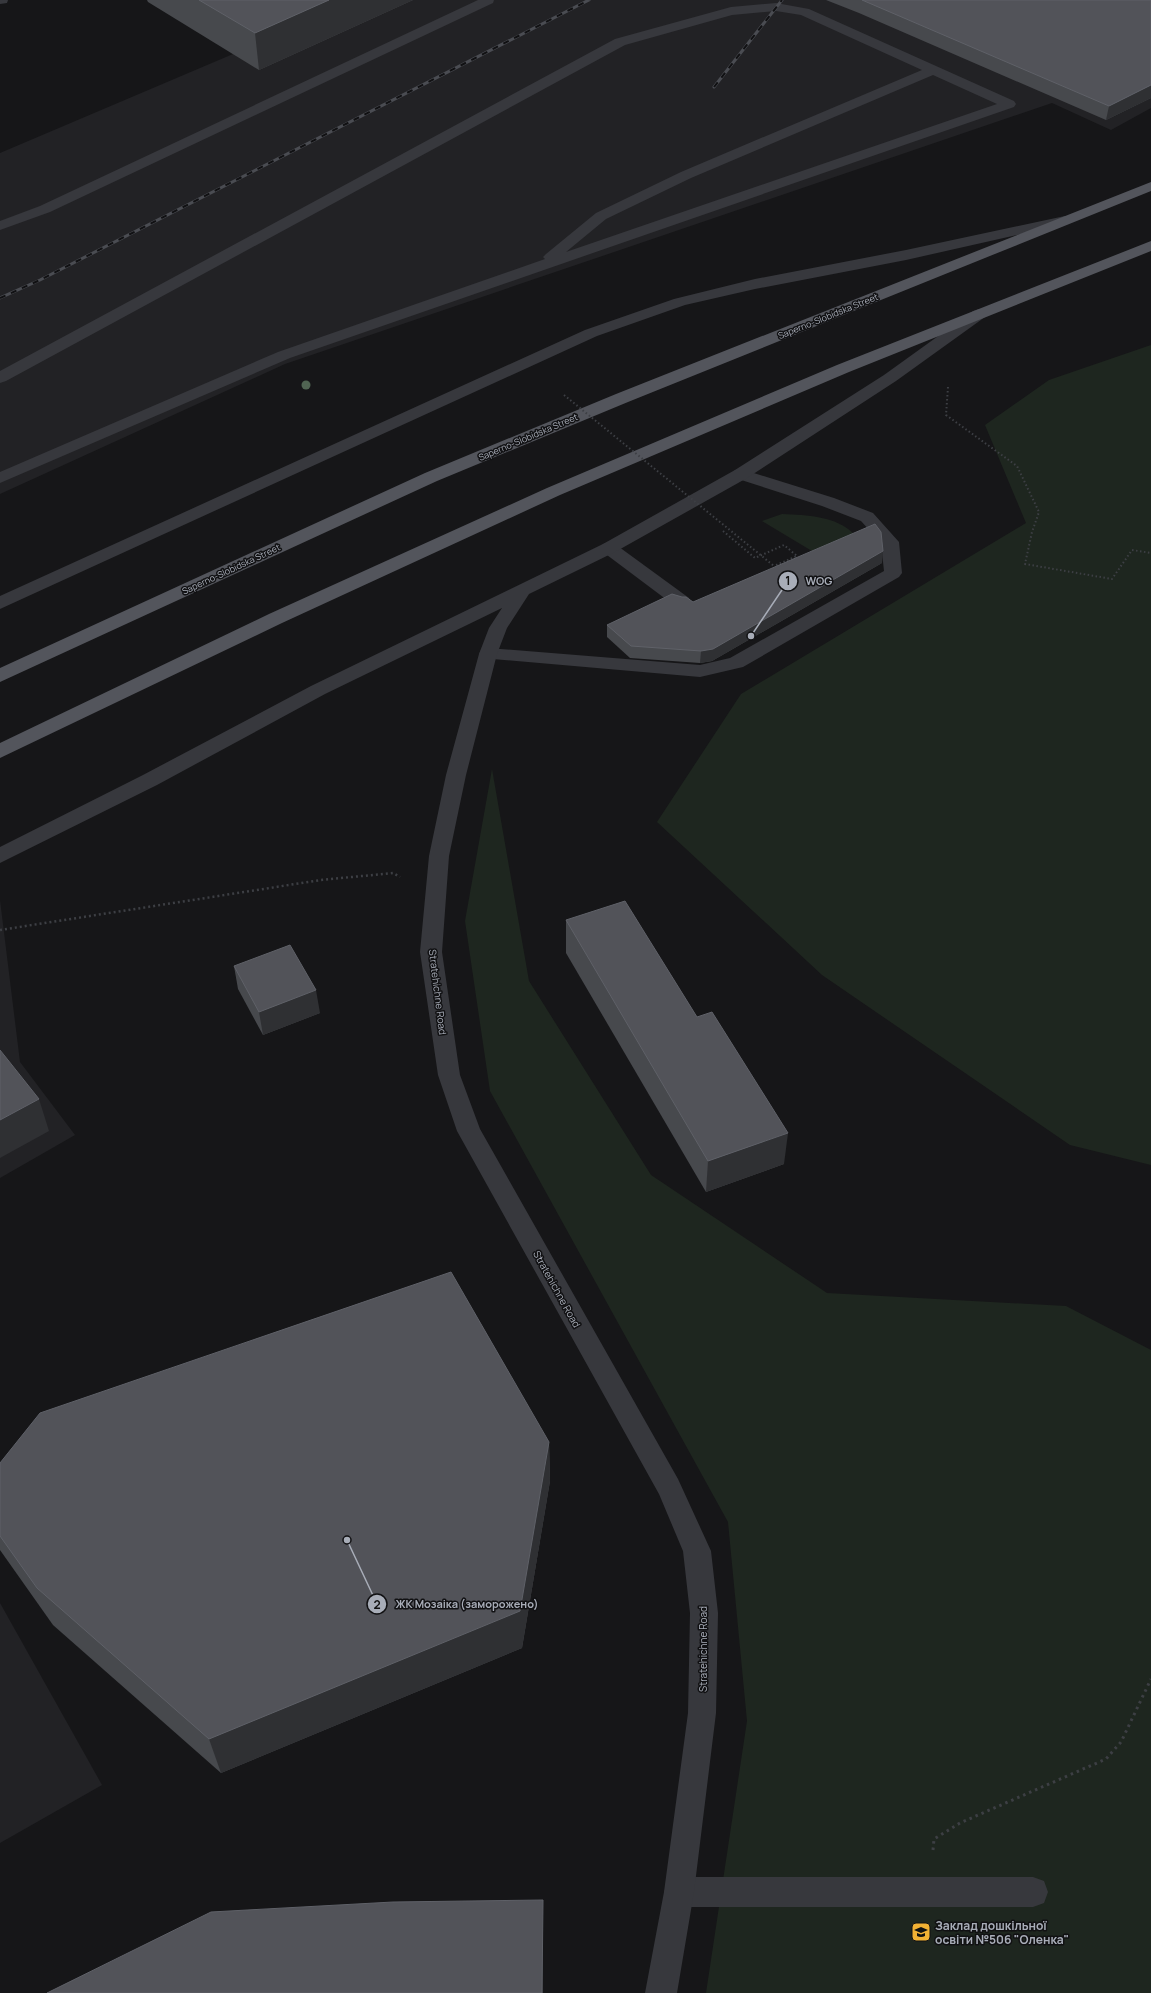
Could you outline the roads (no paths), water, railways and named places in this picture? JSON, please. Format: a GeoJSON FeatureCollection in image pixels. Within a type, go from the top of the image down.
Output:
{"type":"FeatureCollection","features":[{"type":"Feature","properties":{"kind":"main road","name":"Saperno-Slobidska Street"},"geometry":{"type":"LineString","coordinates":[[0,676],[431,477],[622,398],[1151,186]]}},
{"type":"Feature","properties":{"kind":"main road"},"geometry":{"type":"LineString","coordinates":[[0,751],[186,660],[451,538],[740,411],[1151,246]]}},
{"type":"Feature","properties":{"kind":"street"},"geometry":{"type":"LineString","coordinates":[[0,226],[45,209],[488,0]]}},
{"type":"Feature","properties":{"kind":"street"},"geometry":{"type":"LineString","coordinates":[[0,378],[620,42],[731,11],[776,7],[804,12],[1009,104],[284,355],[0,478]]}},
{"type":"Feature","properties":{"kind":"street"},"geometry":{"type":"LineString","coordinates":[[540,266],[601,216],[686,175],[934,70]]}},
{"type":"Feature","properties":{"kind":"street","name":"Saperno-Slobidska Street"},"geometry":{"type":"LineString","coordinates":[[0,603],[591,333],[688,300],[755,284],[906,255],[1065,220]]}},
{"type":"Feature","properties":{"kind":"street"},"geometry":{"type":"LineString","coordinates":[[0,856],[150,780],[318,690],[523,588],[609,548],[741,474],[890,378],[979,314]]}},
{"type":"Feature","properties":{"kind":"street"},"geometry":{"type":"LineString","coordinates":[[488,654],[642,664],[700,671],[736,662],[893,573],[890,542],[867,517],[821,500],[741,474]]}},
{"type":"Feature","properties":{"kind":"street"},"geometry":{"type":"LineString","coordinates":[[609,548],[682,602]]}},
{"type":"Feature","properties":{"kind":"street","name":"Stratehichne Road"},"geometry":{"type":"LineString","coordinates":[[523,588],[498,628],[488,654],[456,775],[439,856],[431,952],[449,1075],[469,1131],[669,1487],[697,1551],[704,1613],[702,1713],[679,1892],[661,1993]]}},
{"type":"Feature","properties":{"kind":"street"},"geometry":{"type":"LineString","coordinates":[[679,1892],[1033,1892]]}},
{"type":"Feature","properties":{"kind":"railway"},"geometry":{"type":"LineString","coordinates":[[0,298],[40,280],[589,0]]}},
{"type":"Feature","properties":{"kind":"railway"},"geometry":{"type":"LineString","coordinates":[[714,87],[782,0]]}},
{"type":"Feature","properties":{"kind":"place","name":"WOG"},"geometry":{"type":"Point","coordinates":[751,636]}},
{"type":"Feature","properties":{"kind":"place","name":"ЖК Мозаіка (заморожено)"},"geometry":{"type":"Point","coordinates":[347,1540]}},
{"type":"Feature","properties":{"kind":"place","name":"Заклад дошкільної освіти №506 \"Оленка\""},"geometry":{"type":"Point","coordinates":[921,1932]}}]}
